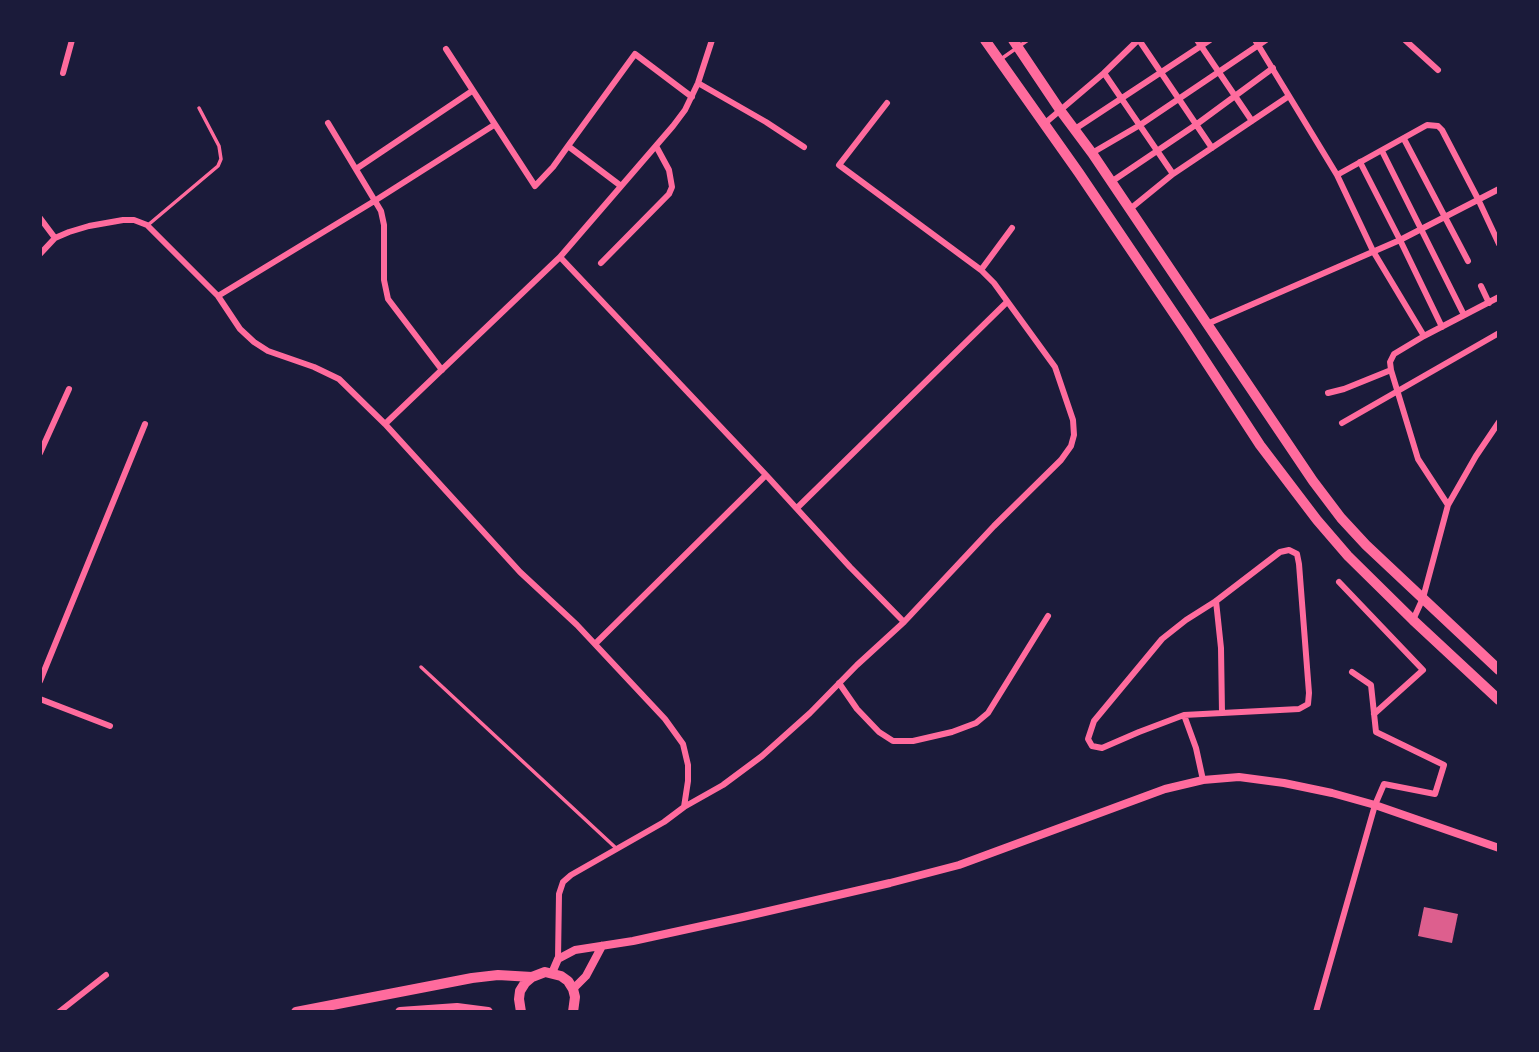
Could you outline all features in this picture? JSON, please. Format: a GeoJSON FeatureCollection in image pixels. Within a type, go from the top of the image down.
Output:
{"type":"FeatureCollection","features":[{"type":"Feature","properties":{"kind":"main road"},"geometry":{"type":"LineString","coordinates":[[985,40],[1187,333],[1260,445],[1317,520],[1348,556],[1499,700]]}},
{"type":"Feature","properties":{"kind":"main road"},"geometry":{"type":"LineString","coordinates":[[1015,44],[1092,153],[1313,481],[1341,518],[1366,545],[1499,670]]}},
{"type":"Feature","properties":{"kind":"main road"},"geometry":{"type":"LineString","coordinates":[[296,1012],[472,978],[498,975],[531,977],[545,972],[561,976],[568,981],[575,997],[573,1012]]}},
{"type":"Feature","properties":{"kind":"main road"},"geometry":{"type":"LineString","coordinates":[[521,1012],[520,991],[531,977]]}},
{"type":"Feature","properties":{"kind":"main road"},"geometry":{"type":"LineString","coordinates":[[400,1012],[457,1008],[488,1012]]}},
{"type":"Feature","properties":{"kind":"street"},"geometry":{"type":"LineString","coordinates":[[63,73],[72,40]]}},
{"type":"Feature","properties":{"kind":"street"},"geometry":{"type":"LineString","coordinates":[[385,424],[560,257],[656,146],[692,97],[712,40]]}},
{"type":"Feature","properties":{"kind":"street"},"geometry":{"type":"LineString","coordinates":[[1044,124],[1138,40],[1212,148]]}},
{"type":"Feature","properties":{"kind":"street"},"geometry":{"type":"LineString","coordinates":[[1075,129],[1162,73],[1199,43],[1210,40]]}},
{"type":"Feature","properties":{"kind":"street"},"geometry":{"type":"LineString","coordinates":[[1092,153],[1140,125],[1257,43],[1266,40]]}},
{"type":"Feature","properties":{"kind":"street"},"geometry":{"type":"LineString","coordinates":[[1405,40],[1438,70]]}},
{"type":"Feature","properties":{"kind":"street"},"geometry":{"type":"LineString","coordinates":[[1199,43],[1252,121]]}},
{"type":"Feature","properties":{"kind":"street"},"geometry":{"type":"LineString","coordinates":[[1257,43],[1337,175],[1373,251],[1424,336]]}},
{"type":"Feature","properties":{"kind":"street"},"geometry":{"type":"LineString","coordinates":[[446,49],[535,186],[553,167],[635,54],[692,97]]}},
{"type":"Feature","properties":{"kind":"street"},"geometry":{"type":"LineString","coordinates":[[1111,182],[1273,68]]}},
{"type":"Feature","properties":{"kind":"street"},"geometry":{"type":"LineString","coordinates":[[1104,73],[1173,174]]}},
{"type":"Feature","properties":{"kind":"street"},"geometry":{"type":"LineString","coordinates":[[698,83],[804,147]]}},
{"type":"Feature","properties":{"kind":"street"},"geometry":{"type":"LineString","coordinates":[[356,169],[472,91]]}},
{"type":"Feature","properties":{"kind":"street"},"geometry":{"type":"LineString","coordinates":[[1130,209],[1173,174],[1289,96]]}},
{"type":"Feature","properties":{"kind":"street"},"geometry":{"type":"LineString","coordinates":[[552,973],[558,959],[559,894],[564,882],[571,875],[723,785],[762,756],[904,622],[994,526],[1061,460],[1071,446],[1074,435],[1073,420],[1055,366],[994,283],[981,270],[839,165],[887,103]]}},
{"type":"Feature","properties":{"kind":"street"},"geometry":{"type":"LineString","coordinates":[[328,123],[381,211],[384,225],[384,280],[388,299],[442,370]]}},
{"type":"Feature","properties":{"kind":"street"},"geometry":{"type":"LineString","coordinates":[[218,296],[494,125]]}},
{"type":"Feature","properties":{"kind":"street"},"geometry":{"type":"LineString","coordinates":[[1337,175],[1427,125],[1433,125],[1443,130],[1499,244]]}},
{"type":"Feature","properties":{"kind":"street"},"geometry":{"type":"LineString","coordinates":[[1404,139],[1468,261]]}},
{"type":"Feature","properties":{"kind":"street"},"geometry":{"type":"LineString","coordinates":[[568,146],[621,186]]}},
{"type":"Feature","properties":{"kind":"street"},"geometry":{"type":"LineString","coordinates":[[601,263],[669,194],[672,187],[669,170],[656,146]]}},
{"type":"Feature","properties":{"kind":"street"},"geometry":{"type":"LineString","coordinates":[[1382,151],[1464,315]]}},
{"type":"Feature","properties":{"kind":"street"},"geometry":{"type":"LineString","coordinates":[[1360,162],[1442,327]]}},
{"type":"Feature","properties":{"kind":"street"},"geometry":{"type":"LineString","coordinates":[[1207,324],[1400,240],[1499,189]]}},
{"type":"Feature","properties":{"kind":"street"},"geometry":{"type":"LineString","coordinates":[[40,218],[55,238]]}},
{"type":"Feature","properties":{"kind":"street"},"geometry":{"type":"LineString","coordinates":[[40,254],[55,238],[89,226],[122,220],[134,220],[147,225],[218,296],[240,329],[254,342],[268,351],[314,367],[338,379],[385,424],[520,572],[577,625],[665,719],[683,744],[688,765],[684,807]]}},
{"type":"Feature","properties":{"kind":"street"},"geometry":{"type":"LineString","coordinates":[[981,270],[1012,229]]}},
{"type":"Feature","properties":{"kind":"street"},"geometry":{"type":"LineString","coordinates":[[560,257],[904,622]]}},
{"type":"Feature","properties":{"kind":"street"},"geometry":{"type":"LineString","coordinates":[[1481,286],[1489,303]]}},
{"type":"Feature","properties":{"kind":"street"},"geometry":{"type":"LineString","coordinates":[[1448,505],[1419,459],[1390,362],[1394,354],[1424,336],[1499,297]]}},
{"type":"Feature","properties":{"kind":"street"},"geometry":{"type":"LineString","coordinates":[[796,508],[1007,302]]}},
{"type":"Feature","properties":{"kind":"street"},"geometry":{"type":"LineString","coordinates":[[1342,423],[1499,332]]}},
{"type":"Feature","properties":{"kind":"street"},"geometry":{"type":"LineString","coordinates":[[1328,393],[1391,370]]}},
{"type":"Feature","properties":{"kind":"street"},"geometry":{"type":"LineString","coordinates":[[40,453],[69,389]]}},
{"type":"Feature","properties":{"kind":"street"},"geometry":{"type":"LineString","coordinates":[[1413,620],[1423,598],[1448,505],[1499,422]]}},
{"type":"Feature","properties":{"kind":"street"},"geometry":{"type":"LineString","coordinates":[[40,681],[145,424]]}},
{"type":"Feature","properties":{"kind":"street"},"geometry":{"type":"LineString","coordinates":[[595,644],[766,475]]}},
{"type":"Feature","properties":{"kind":"street"},"geometry":{"type":"LineString","coordinates":[[1289,550],[1297,554],[1299,564],[1308,704],[1299,709],[1222,713],[1184,715],[1102,748],[1092,746],[1088,739],[1094,721],[1163,639],[1280,552],[1289,550]]}},
{"type":"Feature","properties":{"kind":"street"},"geometry":{"type":"LineString","coordinates":[[1339,582],[1423,670],[1374,714]]}},
{"type":"Feature","properties":{"kind":"street"},"geometry":{"type":"LineString","coordinates":[[1216,601],[1221,648],[1222,713]]}},
{"type":"Feature","properties":{"kind":"street"},"geometry":{"type":"LineString","coordinates":[[839,683],[872,725],[893,741],[913,741],[951,732],[976,723],[988,713],[1048,616]]}},
{"type":"Feature","properties":{"kind":"street"},"geometry":{"type":"LineString","coordinates":[[1316,1012],[1375,805],[1384,785],[1435,794],[1444,765],[1376,732],[1371,685],[1352,672]]}},
{"type":"Feature","properties":{"kind":"street"},"geometry":{"type":"LineString","coordinates":[[40,699],[110,726]]}},
{"type":"Feature","properties":{"kind":"street"},"geometry":{"type":"LineString","coordinates":[[1184,715],[1196,748],[1203,780]]}},
{"type":"Feature","properties":{"kind":"street"},"geometry":{"type":"LineString","coordinates":[[558,959],[575,950],[633,941],[757,914],[959,865],[1153,793],[1203,780],[1239,777],[1332,793],[1499,848]]}},
{"type":"Feature","properties":{"kind":"street"},"geometry":{"type":"LineString","coordinates":[[573,989],[586,976],[602,946]]}},
{"type":"Feature","properties":{"kind":"street"},"geometry":{"type":"LineString","coordinates":[[59,1012],[106,975]]}},
{"type":"Feature","properties":{"kind":"lane"},"geometry":{"type":"LineString","coordinates":[[999,60],[1015,44],[1028,40]]}},
{"type":"Feature","properties":{"kind":"lane"},"geometry":{"type":"LineString","coordinates":[[147,225],[218,166],[221,159],[219,146],[199,108]]}},
{"type":"Feature","properties":{"kind":"lane"},"geometry":{"type":"LineString","coordinates":[[421,667],[618,849]]}},
{"type":"Feature","properties":{"kind":"building"},"geometry":{"type":"Polygon","coordinates":[[[1424,907],[1458,914],[1452,943],[1418,936],[1424,907]]]}}]}
